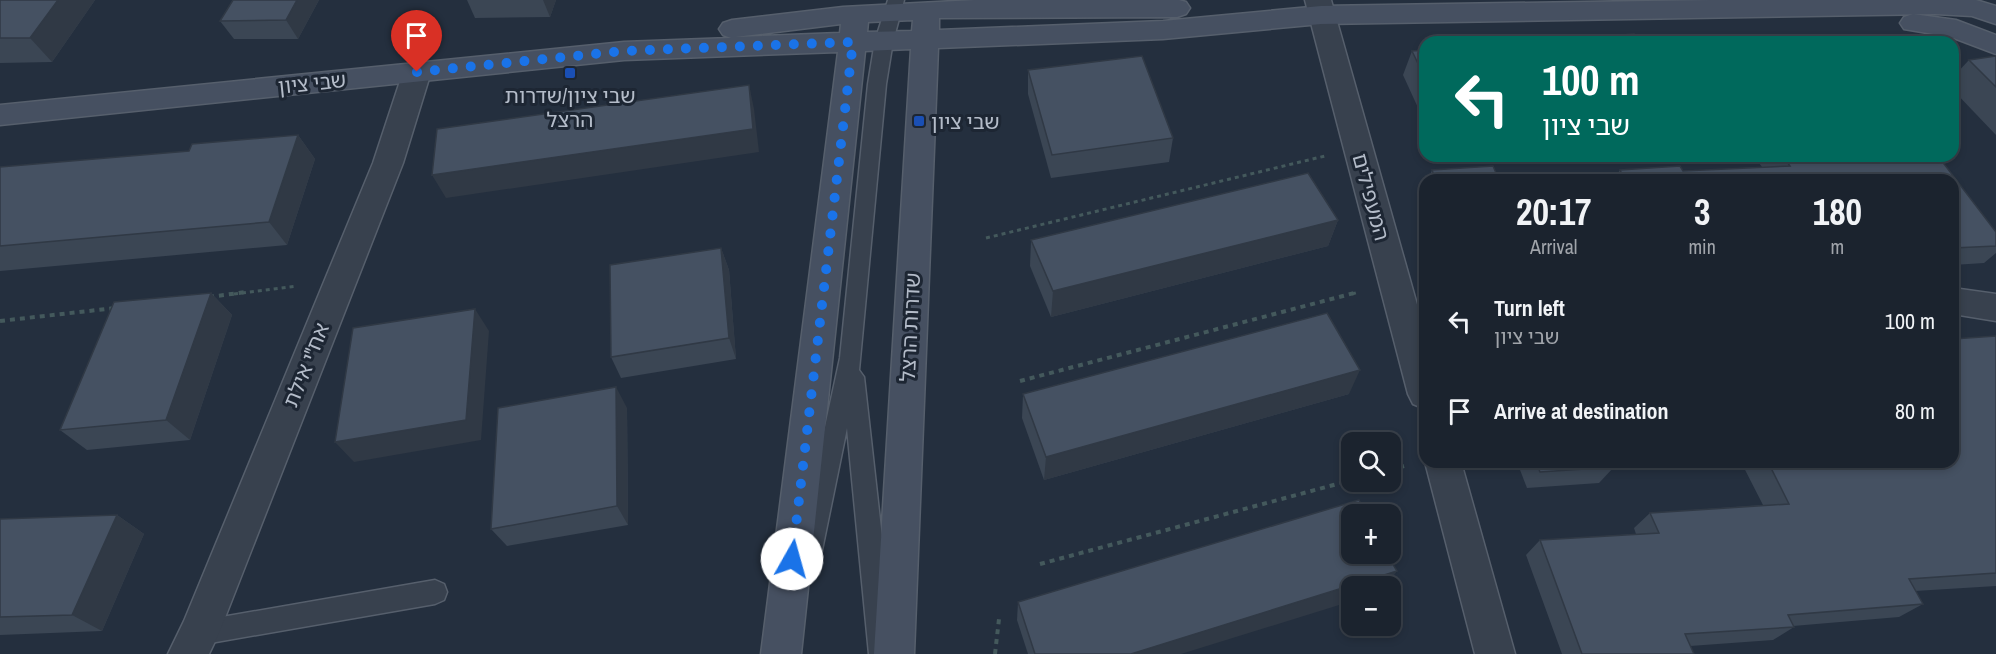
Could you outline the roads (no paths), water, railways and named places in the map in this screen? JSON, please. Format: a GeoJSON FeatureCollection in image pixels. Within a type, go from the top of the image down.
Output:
{"type":"FeatureCollection","features":[{"type":"Feature","properties":{"kind":"street","name":"שבי ציון"},"geometry":{"type":"LineString","coordinates":[[0,115],[624,51],[926,17],[1163,30],[1320,8],[1567,5],[1798,9],[1935,5],[1989,10]]}},
{"type":"Feature","properties":{"kind":"street","name":"שבי ציון"},"geometry":{"type":"LineString","coordinates":[[863,24],[894,6],[926,17]]}},
{"type":"Feature","properties":{"kind":"street","name":"המעפילים"},"geometry":{"type":"LineString","coordinates":[[1320,8],[1395,282],[1415,319],[1419,349]]}},
{"type":"Feature","properties":{"kind":"street","name":"שבי ציון"},"geometry":{"type":"LineString","coordinates":[[1798,9],[1956,29],[1996,45]]}},
{"type":"Feature","properties":{"kind":"street","name":"שדרות הרצל"},"geometry":{"type":"LineString","coordinates":[[894,654],[926,17]]}},
{"type":"Feature","properties":{"kind":"street"},"geometry":{"type":"LineString","coordinates":[[781,654],[863,24]]}},
{"type":"Feature","properties":{"kind":"street","name":"אח\"י אילת"},"geometry":{"type":"LineString","coordinates":[[193,643],[391,154],[417,72]]}},
{"type":"Feature","properties":{"kind":"street"},"geometry":{"type":"LineString","coordinates":[[1959,302],[1990,305],[1996,308]]}},
{"type":"Feature","properties":{"kind":"street"},"geometry":{"type":"LineString","coordinates":[[1445,468],[1495,654]]}},
{"type":"Feature","properties":{"kind":"lane"},"geometry":{"type":"LineString","coordinates":[[788,654],[851,358],[877,84],[863,24],[894,6]]}},
{"type":"Feature","properties":{"kind":"lane"},"geometry":{"type":"LineString","coordinates":[[851,358],[882,654]]}},
{"type":"Feature","properties":{"kind":"lane"},"geometry":{"type":"LineString","coordinates":[[193,643],[435,592]]}},
{"type":"Feature","properties":{"kind":"place","name":"שבי ציון/שדרות הרצל"},"geometry":{"type":"Point","coordinates":[570,73]}},
{"type":"Feature","properties":{"kind":"place","name":"שבי ציון"},"geometry":{"type":"Point","coordinates":[919,121]}}]}
